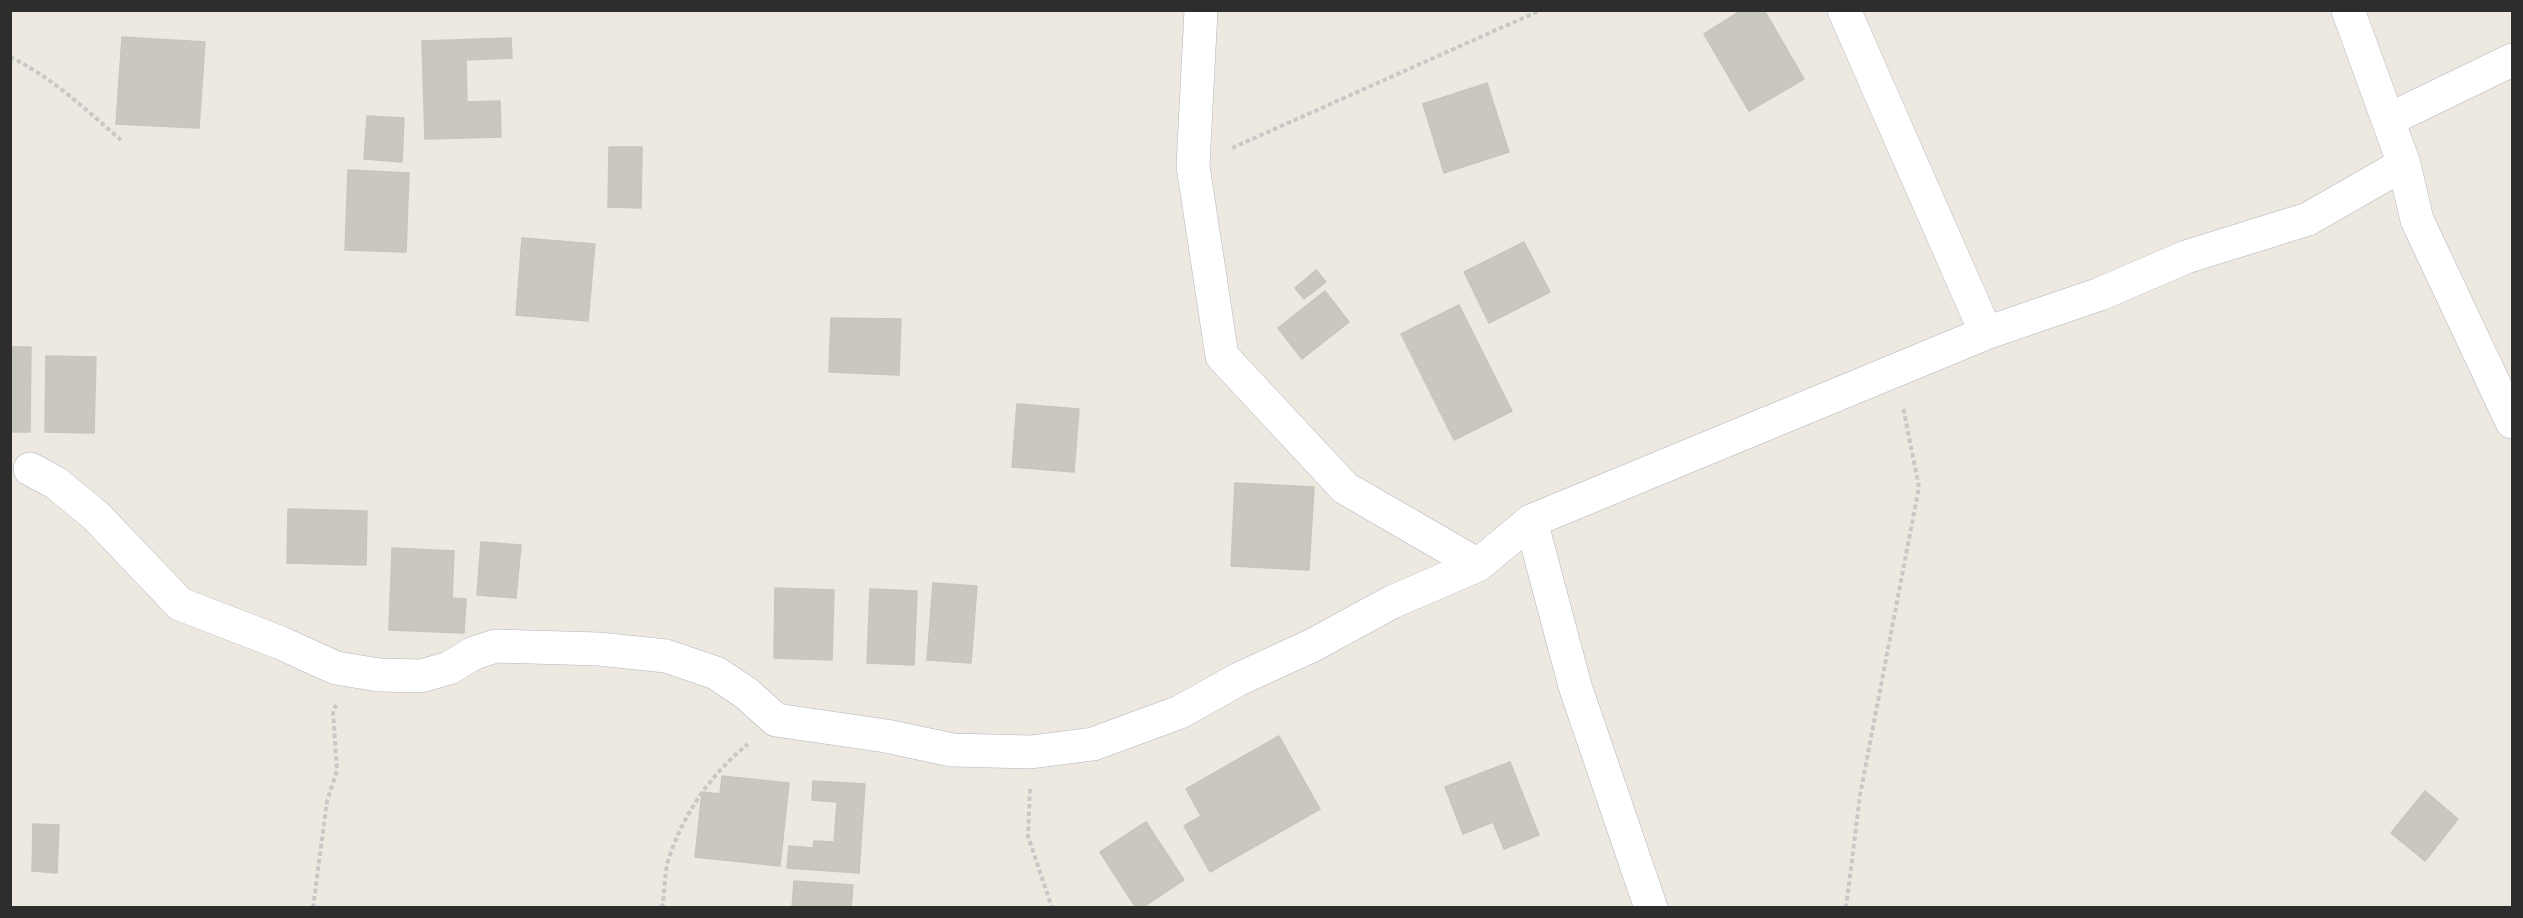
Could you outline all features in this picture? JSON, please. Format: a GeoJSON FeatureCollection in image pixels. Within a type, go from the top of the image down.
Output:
{"type":"FeatureCollection","features":[{"type":"Feature","properties":{"kind":"street"},"geometry":{"type":"LineString","coordinates":[[1201,10],[1193,166],[1222,357],[1345,488],[1478,565]]}},
{"type":"Feature","properties":{"kind":"street"},"geometry":{"type":"LineString","coordinates":[[1844,10],[1986,333]]}},
{"type":"Feature","properties":{"kind":"street"},"geometry":{"type":"LineString","coordinates":[[2348,10],[2404,164],[2417,220],[2512,422]]}},
{"type":"Feature","properties":{"kind":"street"},"geometry":{"type":"LineString","coordinates":[[2388,120],[2512,60]]}},
{"type":"Feature","properties":{"kind":"street"},"geometry":{"type":"LineString","coordinates":[[30,469],[56,483],[96,516],[180,604],[281,643],[336,668],[379,675],[421,676],[449,668],[474,653],[496,646],[599,649],[666,656],[716,673],[746,693],[776,720],[886,736],[952,750],[1031,752],[1093,744],[1180,712],[1239,679],[1313,645],[1392,603],[1478,565],[1531,521],[1986,333],[2100,294],[2186,258],[2308,219],[2404,164]]}},
{"type":"Feature","properties":{"kind":"street"},"geometry":{"type":"LineString","coordinates":[[1531,521],[1575,686],[1651,908]]}},
{"type":"Feature","properties":{"kind":"path"},"geometry":{"type":"LineString","coordinates":[[1193,166],[1541,10]]}},
{"type":"Feature","properties":{"kind":"path"},"geometry":{"type":"LineString","coordinates":[[10,57],[29,66],[75,100],[121,140]]}},
{"type":"Feature","properties":{"kind":"path"},"geometry":{"type":"LineString","coordinates":[[1846,908],[1860,795],[1919,487],[1896,371]]}},
{"type":"Feature","properties":{"kind":"path"},"geometry":{"type":"LineString","coordinates":[[314,908],[327,801],[337,771],[333,711],[347,670]]}},
{"type":"Feature","properties":{"kind":"path"},"geometry":{"type":"LineString","coordinates":[[663,908],[667,863],[692,806],[724,764],[776,720]]}},
{"type":"Feature","properties":{"kind":"path"},"geometry":{"type":"LineString","coordinates":[[1031,752],[1028,836],[1052,908]]}},
{"type":"Feature","properties":{"kind":"building"},"geometry":{"type":"Polygon","coordinates":[[[1742,10],[1764,10],[1804,79],[1749,111],[1704,34],[1742,10]]]}},
{"type":"Feature","properties":{"kind":"building"},"geometry":{"type":"Polygon","coordinates":[[[122,37],[205,42],[199,128],[116,124],[122,37]]]}},
{"type":"Feature","properties":{"kind":"building"},"geometry":{"type":"Polygon","coordinates":[[[511,38],[512,58],[466,60],[467,102],[500,101],[501,137],[425,139],[422,41],[511,38]]]}},
{"type":"Feature","properties":{"kind":"building"},"geometry":{"type":"Polygon","coordinates":[[[1487,83],[1509,152],[1444,173],[1423,104],[1487,83]]]}},
{"type":"Feature","properties":{"kind":"building"},"geometry":{"type":"Polygon","coordinates":[[[367,116],[404,118],[402,162],[364,159],[367,116]]]}},
{"type":"Feature","properties":{"kind":"building"},"geometry":{"type":"Polygon","coordinates":[[[609,147],[642,147],[641,208],[608,207],[609,147]]]}},
{"type":"Feature","properties":{"kind":"building"},"geometry":{"type":"Polygon","coordinates":[[[348,170],[409,173],[406,252],[345,250],[348,170]]]}},
{"type":"Feature","properties":{"kind":"building"},"geometry":{"type":"Polygon","coordinates":[[[522,238],[595,244],[588,321],[516,315],[522,238]]]}},
{"type":"Feature","properties":{"kind":"building"},"geometry":{"type":"Polygon","coordinates":[[[1524,242],[1550,292],[1489,323],[1464,272],[1524,242]]]}},
{"type":"Feature","properties":{"kind":"building"},"geometry":{"type":"Polygon","coordinates":[[[1316,270],[1326,282],[1304,299],[1295,288],[1316,270]]]}},
{"type":"Feature","properties":{"kind":"building"},"geometry":{"type":"Polygon","coordinates":[[[1325,291],[1349,322],[1302,359],[1278,328],[1325,291]]]}},
{"type":"Feature","properties":{"kind":"building"},"geometry":{"type":"Polygon","coordinates":[[[1459,305],[1512,411],[1454,440],[1401,334],[1459,305]]]}},
{"type":"Feature","properties":{"kind":"building"},"geometry":{"type":"Polygon","coordinates":[[[831,318],[901,319],[899,375],[829,372],[831,318]]]}},
{"type":"Feature","properties":{"kind":"building"},"geometry":{"type":"Polygon","coordinates":[[[10,347],[31,347],[30,432],[10,432],[10,347]]]}},
{"type":"Feature","properties":{"kind":"building"},"geometry":{"type":"Polygon","coordinates":[[[46,356],[96,357],[94,433],[45,432],[46,356]]]}},
{"type":"Feature","properties":{"kind":"building"},"geometry":{"type":"Polygon","coordinates":[[[1017,404],[1079,409],[1074,472],[1012,467],[1017,404]]]}},
{"type":"Feature","properties":{"kind":"building"},"geometry":{"type":"Polygon","coordinates":[[[1235,483],[1314,487],[1309,570],[1231,566],[1235,483]]]}},
{"type":"Feature","properties":{"kind":"building"},"geometry":{"type":"Polygon","coordinates":[[[288,509],[367,511],[366,565],[287,563],[288,509]]]}},
{"type":"Feature","properties":{"kind":"building"},"geometry":{"type":"Polygon","coordinates":[[[481,542],[521,545],[516,598],[477,595],[481,542]]]}},
{"type":"Feature","properties":{"kind":"building"},"geometry":{"type":"Polygon","coordinates":[[[392,548],[454,551],[452,598],[466,599],[464,633],[389,630],[392,548]]]}},
{"type":"Feature","properties":{"kind":"building"},"geometry":{"type":"Polygon","coordinates":[[[933,583],[977,586],[971,663],[927,660],[933,583]]]}},
{"type":"Feature","properties":{"kind":"building"},"geometry":{"type":"Polygon","coordinates":[[[775,588],[834,590],[832,660],[774,658],[775,588]]]}},
{"type":"Feature","properties":{"kind":"building"},"geometry":{"type":"Polygon","coordinates":[[[870,589],[917,591],[914,665],[867,663],[870,589]]]}},
{"type":"Feature","properties":{"kind":"building"},"geometry":{"type":"Polygon","coordinates":[[[1279,736],[1320,809],[1210,872],[1184,826],[1201,816],[1186,789],[1279,736]]]}},
{"type":"Feature","properties":{"kind":"building"},"geometry":{"type":"Polygon","coordinates":[[[1510,762],[1539,835],[1504,849],[1493,822],[1463,834],[1445,787],[1510,762]]]}},
{"type":"Feature","properties":{"kind":"building"},"geometry":{"type":"Polygon","coordinates":[[[722,776],[789,783],[780,866],[695,857],[702,792],[720,794],[722,776]]]}},
{"type":"Feature","properties":{"kind":"building"},"geometry":{"type":"Polygon","coordinates":[[[813,781],[865,784],[859,873],[787,868],[789,846],[813,848],[814,841],[834,842],[837,802],[812,800],[813,781]]]}},
{"type":"Feature","properties":{"kind":"building"},"geometry":{"type":"Polygon","coordinates":[[[2425,791],[2458,819],[2425,861],[2391,833],[2425,791]]]}},
{"type":"Feature","properties":{"kind":"building"},"geometry":{"type":"Polygon","coordinates":[[[1146,822],[1184,880],[1142,908],[1136,908],[1100,852],[1146,822]]]}},
{"type":"Feature","properties":{"kind":"building"},"geometry":{"type":"Polygon","coordinates":[[[33,824],[59,825],[57,873],[32,871],[33,824]]]}},
{"type":"Feature","properties":{"kind":"building"},"geometry":{"type":"Polygon","coordinates":[[[794,881],[853,885],[851,908],[792,908],[794,881]]]}}]}
